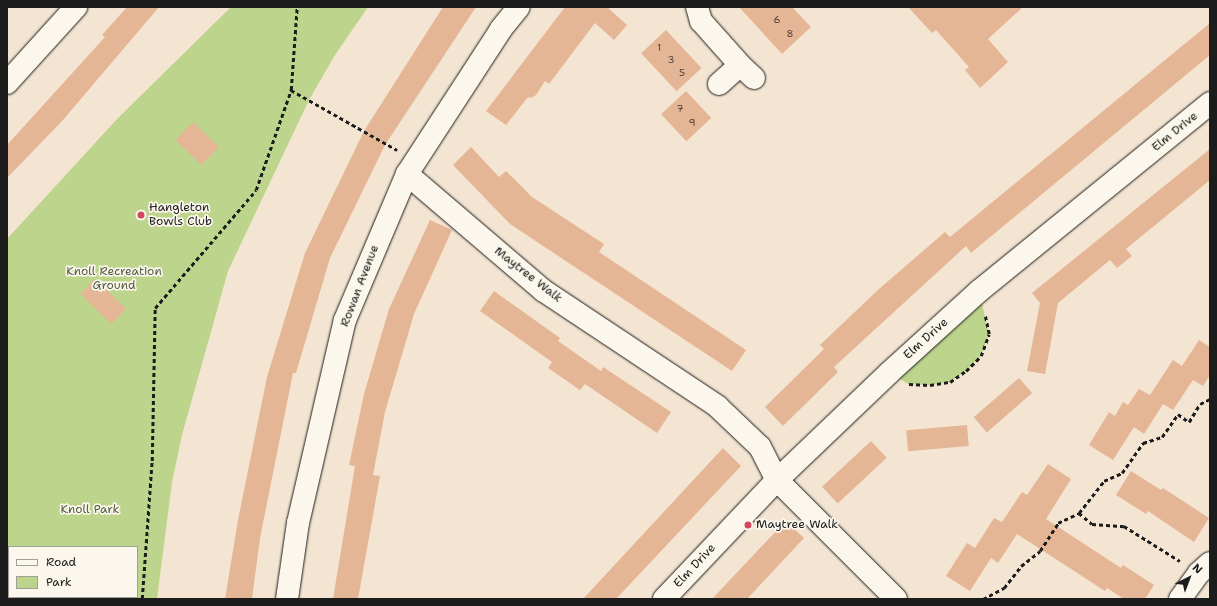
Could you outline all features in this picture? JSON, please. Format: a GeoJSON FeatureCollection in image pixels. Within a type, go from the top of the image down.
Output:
{"type":"FeatureCollection","features":[{"type":"Feature","properties":{"kind":"street"},"geometry":{"type":"LineString","coordinates":[[7,83],[76,7]]}},
{"type":"Feature","properties":{"kind":"street","name":"Rowan Avenue"},"geometry":{"type":"LineString","coordinates":[[287,599],[298,523],[345,320],[412,168],[501,29],[519,7]]}},
{"type":"Feature","properties":{"kind":"street"},"geometry":{"type":"LineString","coordinates":[[697,7],[701,21],[747,72],[719,84]]}},
{"type":"Feature","properties":{"kind":"street","name":"Elm Drive"},"geometry":{"type":"LineString","coordinates":[[664,599],[777,480],[890,372],[979,291],[1210,103]]}},
{"type":"Feature","properties":{"kind":"street","name":"Maytree Walk"},"geometry":{"type":"LineString","coordinates":[[412,168],[544,291],[717,406],[760,447],[777,480],[896,599]]}},
{"type":"Feature","properties":{"kind":"street"},"geometry":{"type":"LineString","coordinates":[[1180,599],[1204,568]]}},
{"type":"Feature","properties":{"kind":"path"},"geometry":{"type":"LineString","coordinates":[[142,599],[152,461],[155,308],[256,190],[291,90],[297,7]]}},
{"type":"Feature","properties":{"kind":"path"},"geometry":{"type":"LineString","coordinates":[[291,90],[412,168]]}},
{"type":"Feature","properties":{"kind":"path"},"geometry":{"type":"LineString","coordinates":[[890,372],[908,384],[930,385],[950,382],[966,371],[981,356],[989,334],[979,291]]}},
{"type":"Feature","properties":{"kind":"path"},"geometry":{"type":"LineString","coordinates":[[983,599],[1004,588],[1021,566],[1040,551],[1058,523],[1079,513],[1104,481],[1122,474],[1143,443],[1162,437],[1178,414],[1189,422],[1200,404],[1210,399]]}},
{"type":"Feature","properties":{"kind":"path"},"geometry":{"type":"LineString","coordinates":[[1079,513],[1092,524],[1124,526],[1204,568]]}},
{"type":"Feature","properties":{"kind":"green space","name":"Knoll Recreation Ground"},"geometry":{"type":"Polygon","coordinates":[[[231,7],[368,7],[335,55],[309,100],[228,271],[182,435],[172,482],[157,599],[7,599],[7,239],[118,118],[231,7]]]}},
{"type":"Feature","properties":{"kind":"green space"},"geometry":{"type":"Polygon","coordinates":[[[979,291],[989,334],[981,356],[966,371],[950,382],[930,385],[908,384],[890,372],[979,291]]]}},
{"type":"Feature","properties":{"kind":"building"},"geometry":{"type":"Polygon","coordinates":[[[127,7],[159,7],[63,120],[7,178],[7,145],[105,37],[102,35],[127,7]]]}},
{"type":"Feature","properties":{"kind":"building"},"geometry":{"type":"Polygon","coordinates":[[[443,7],[476,7],[385,145],[330,258],[296,373],[293,373],[260,538],[252,599],[225,599],[238,520],[267,377],[305,253],[364,131],[443,7]]]}},
{"type":"Feature","properties":{"kind":"building"},"geometry":{"type":"Polygon","coordinates":[[[565,7],[607,7],[627,25],[614,40],[595,23],[549,84],[545,81],[536,95],[531,98],[528,97],[506,125],[486,111],[565,7]]]}},
{"type":"Feature","properties":{"kind":"building"},"geometry":{"type":"Polygon","coordinates":[[[739,7],[792,7],[811,27],[782,54],[739,7]]]}},
{"type":"Feature","properties":{"kind":"building"},"geometry":{"type":"Polygon","coordinates":[[[908,7],[1023,7],[988,39],[1008,62],[980,88],[965,70],[969,67],[936,30],[932,33],[908,7]]]}},
{"type":"Feature","properties":{"kind":"building"},"geometry":{"type":"Polygon","coordinates":[[[1210,23],[1210,55],[971,253],[966,246],[834,367],[838,372],[783,426],[765,407],[824,349],[820,345],[879,289],[945,232],[950,237],[1210,23]]]}},
{"type":"Feature","properties":{"kind":"building"},"geometry":{"type":"Polygon","coordinates":[[[666,30],[701,68],[677,91],[641,53],[666,30]]]}},
{"type":"Feature","properties":{"kind":"building"},"geometry":{"type":"Polygon","coordinates":[[[686,91],[711,118],[686,141],[661,114],[686,91]]]}},
{"type":"Feature","properties":{"kind":"building"},"geometry":{"type":"Polygon","coordinates":[[[193,122],[219,147],[202,165],[176,140],[193,122]]]}},
{"type":"Feature","properties":{"kind":"building"},"geometry":{"type":"Polygon","coordinates":[[[471,147],[499,177],[506,171],[532,197],[604,244],[599,252],[746,350],[732,371],[510,224],[453,165],[471,147]]]}},
{"type":"Feature","properties":{"kind":"building"},"geometry":{"type":"Polygon","coordinates":[[[1210,149],[1210,180],[1126,249],[1132,256],[1117,268],[1110,260],[1058,303],[1045,374],[1027,371],[1040,303],[1032,293],[1210,149]]]}},
{"type":"Feature","properties":{"kind":"building"},"geometry":{"type":"Polygon","coordinates":[[[430,220],[452,230],[414,314],[385,412],[373,475],[380,476],[358,599],[333,599],[355,466],[349,465],[364,394],[389,309],[430,220]]]}},
{"type":"Feature","properties":{"kind":"building"},"geometry":{"type":"Polygon","coordinates":[[[95,279],[126,309],[111,324],[80,294],[95,279]]]}},
{"type":"Feature","properties":{"kind":"building"},"geometry":{"type":"Polygon","coordinates":[[[494,291],[560,338],[558,341],[601,371],[603,367],[671,412],[657,433],[585,384],[580,390],[548,368],[552,362],[480,311],[494,291]]]}},
{"type":"Feature","properties":{"kind":"building"},"geometry":{"type":"Polygon","coordinates":[[[1199,340],[1210,347],[1210,375],[1203,386],[1193,380],[1173,410],[1163,404],[1144,434],[1134,427],[1113,460],[1089,445],[1109,412],[1115,416],[1123,402],[1128,405],[1139,389],[1150,395],[1173,360],[1182,366],[1199,340]]]}},
{"type":"Feature","properties":{"kind":"building"},"geometry":{"type":"Polygon","coordinates":[[[1019,378],[1032,393],[987,432],[974,417],[1019,378]]]}},
{"type":"Feature","properties":{"kind":"building"},"geometry":{"type":"Polygon","coordinates":[[[967,425],[969,446],[908,451],[906,430],[967,425]]]}},
{"type":"Feature","properties":{"kind":"building"},"geometry":{"type":"Polygon","coordinates":[[[871,441],[887,458],[838,504],[822,487],[871,441]]]}},
{"type":"Feature","properties":{"kind":"building"},"geometry":{"type":"Polygon","coordinates":[[[723,448],[741,466],[616,599],[583,599],[723,448]]]}},
{"type":"Feature","properties":{"kind":"building"},"geometry":{"type":"Polygon","coordinates":[[[1048,464],[1071,479],[1046,519],[1121,568],[1123,565],[1154,585],[1145,599],[1124,599],[1107,588],[1105,591],[1017,534],[998,563],[991,558],[970,591],[946,576],[967,543],[975,548],[994,518],[1002,522],[1022,492],[1027,495],[1048,464]]]}},
{"type":"Feature","properties":{"kind":"building"},"geometry":{"type":"Polygon","coordinates":[[[1131,471],[1161,490],[1163,488],[1209,518],[1194,542],[1148,511],[1146,514],[1116,495],[1131,471]]]}},
{"type":"Feature","properties":{"kind":"building"},"geometry":{"type":"Polygon","coordinates":[[[788,523],[804,538],[747,599],[712,599],[778,529],[780,531],[788,523]]]}},
{"type":"Feature","properties":{"kind":"place","name":"Hangleton Bowls Club"},"geometry":{"type":"Point","coordinates":[141,215]}},
{"type":"Feature","properties":{"kind":"place","name":"Maytree Walk"},"geometry":{"type":"Point","coordinates":[748,525]}},
{"type":"Feature","properties":{"kind":"park label","name":"Knoll Park"},"geometry":{"type":"Point","coordinates":[90,510]}}]}
